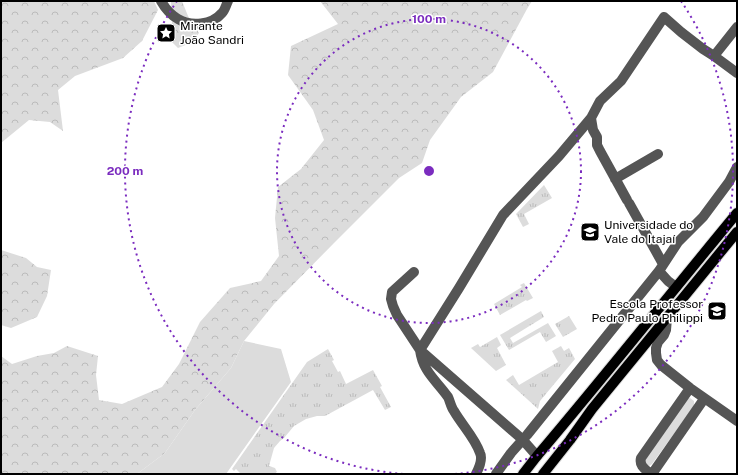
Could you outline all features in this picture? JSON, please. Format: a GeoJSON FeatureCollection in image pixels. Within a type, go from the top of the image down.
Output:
{"type":"FeatureCollection","features":[{"type":"Feature","properties":{"kind":"main road"},"geometry":{"type":"LineString","coordinates":[[523,474],[737,213]]}},
{"type":"Feature","properties":{"kind":"main road"},"geometry":{"type":"LineString","coordinates":[[543,474],[592,409],[737,232]]}},
{"type":"Feature","properties":{"kind":"street"},"geometry":{"type":"LineString","coordinates":[[161,1],[166,9],[178,19],[188,24],[214,20],[223,12],[228,1]]}},
{"type":"Feature","properties":{"kind":"street"},"geometry":{"type":"LineString","coordinates":[[476,474],[480,466],[481,454],[469,432],[453,410],[448,398],[427,371],[420,350],[503,215],[560,156],[590,118],[600,101],[620,81],[664,17],[703,49],[737,73]]}},
{"type":"Feature","properties":{"kind":"street"},"geometry":{"type":"LineString","coordinates":[[714,56],[737,27]]}},
{"type":"Feature","properties":{"kind":"street"},"geometry":{"type":"LineString","coordinates":[[590,118],[593,130],[597,137],[597,145],[628,201],[668,281],[676,287]]}},
{"type":"Feature","properties":{"kind":"street"},"geometry":{"type":"LineString","coordinates":[[615,179],[658,154]]}},
{"type":"Feature","properties":{"kind":"street"},"geometry":{"type":"LineString","coordinates":[[496,474],[522,439],[661,267],[678,242],[703,217],[729,182],[737,167]]}},
{"type":"Feature","properties":{"kind":"street"},"geometry":{"type":"LineString","coordinates":[[414,272],[392,292],[390,299],[397,314],[420,350],[522,439],[537,456]]}},
{"type":"Feature","properties":{"kind":"street"},"geometry":{"type":"LineString","coordinates":[[667,318],[666,330],[656,348],[658,360],[661,365],[704,399],[737,421]]}},
{"type":"Feature","properties":{"kind":"street"},"geometry":{"type":"LineString","coordinates":[[690,388],[641,458],[641,466],[651,474],[704,399]]}},
{"type":"Feature","properties":{"kind":"green space"},"geometry":{"type":"Polygon","coordinates":[[[1,1],[154,1],[158,10],[142,41],[123,58],[75,76],[58,90],[63,131],[50,122],[29,120],[1,143],[1,1]]]}},
{"type":"Feature","properties":{"kind":"green space"},"geometry":{"type":"Polygon","coordinates":[[[171,1],[182,1],[188,16],[199,33],[193,42],[178,48],[166,36],[172,25],[171,1]]]}},
{"type":"Feature","properties":{"kind":"green space"},"geometry":{"type":"Polygon","coordinates":[[[320,1],[532,1],[493,72],[461,97],[430,140],[422,163],[399,178],[274,304],[244,341],[231,368],[195,410],[165,453],[137,474],[1,474],[1,356],[12,364],[37,356],[54,353],[67,346],[98,356],[96,375],[99,400],[122,404],[162,387],[179,364],[200,322],[230,288],[261,281],[279,256],[275,218],[278,187],[301,169],[324,140],[313,110],[288,75],[291,46],[338,24],[320,1]]]}},
{"type":"Feature","properties":{"kind":"green space"},"geometry":{"type":"Polygon","coordinates":[[[544,185],[552,198],[524,214],[529,224],[523,227],[516,214],[544,185]]]}},
{"type":"Feature","properties":{"kind":"green space"},"geometry":{"type":"Polygon","coordinates":[[[1,250],[26,258],[37,267],[51,270],[47,296],[37,317],[11,328],[1,325],[1,250]]]}},
{"type":"Feature","properties":{"kind":"green space"},"geometry":{"type":"Polygon","coordinates":[[[524,283],[533,298],[527,301],[526,300],[500,315],[494,304],[522,287],[520,285],[524,283]]]}},
{"type":"Feature","properties":{"kind":"green space"},"geometry":{"type":"Polygon","coordinates":[[[541,311],[544,317],[510,338],[513,343],[548,323],[556,336],[546,342],[540,332],[509,350],[500,335],[541,311]]]}},
{"type":"Feature","properties":{"kind":"green space"},"geometry":{"type":"Polygon","coordinates":[[[569,316],[577,329],[563,337],[555,324],[569,316]]]}},
{"type":"Feature","properties":{"kind":"green space"},"geometry":{"type":"Polygon","coordinates":[[[497,337],[501,345],[497,348],[506,365],[496,371],[471,348],[478,344],[480,347],[497,337]]]}},
{"type":"Feature","properties":{"kind":"green space"},"geometry":{"type":"Polygon","coordinates":[[[244,341],[281,349],[291,382],[226,474],[137,474],[165,453],[195,410],[231,368],[244,341]]]}},
{"type":"Feature","properties":{"kind":"green space"},"geometry":{"type":"Polygon","coordinates":[[[561,346],[564,351],[569,348],[575,359],[540,401],[538,409],[506,380],[513,375],[519,385],[558,362],[552,351],[561,346]]]}},
{"type":"Feature","properties":{"kind":"green space"},"geometry":{"type":"Polygon","coordinates":[[[328,349],[334,360],[332,361],[338,372],[340,371],[346,384],[373,370],[391,407],[385,410],[373,390],[325,416],[317,416],[306,419],[294,426],[274,448],[269,466],[275,468],[277,474],[241,474],[236,469],[234,471],[232,469],[307,362],[328,349]]]}},
{"type":"Feature","properties":{"kind":"green space"},"geometry":{"type":"Polygon","coordinates":[[[690,398],[694,401],[694,406],[652,464],[649,466],[643,463],[687,399],[690,398]]]}},
{"type":"Feature","properties":{"kind":"place","name":"Mirante João Sandri"},"geometry":{"type":"Point","coordinates":[166,33]}},
{"type":"Feature","properties":{"kind":"place","name":"Universidade do Vale do Itajaí"},"geometry":{"type":"Point","coordinates":[590,232]}},
{"type":"Feature","properties":{"kind":"place","name":"Escola Professor Pedro Paulo Philippi"},"geometry":{"type":"Point","coordinates":[717,311]}}]}
